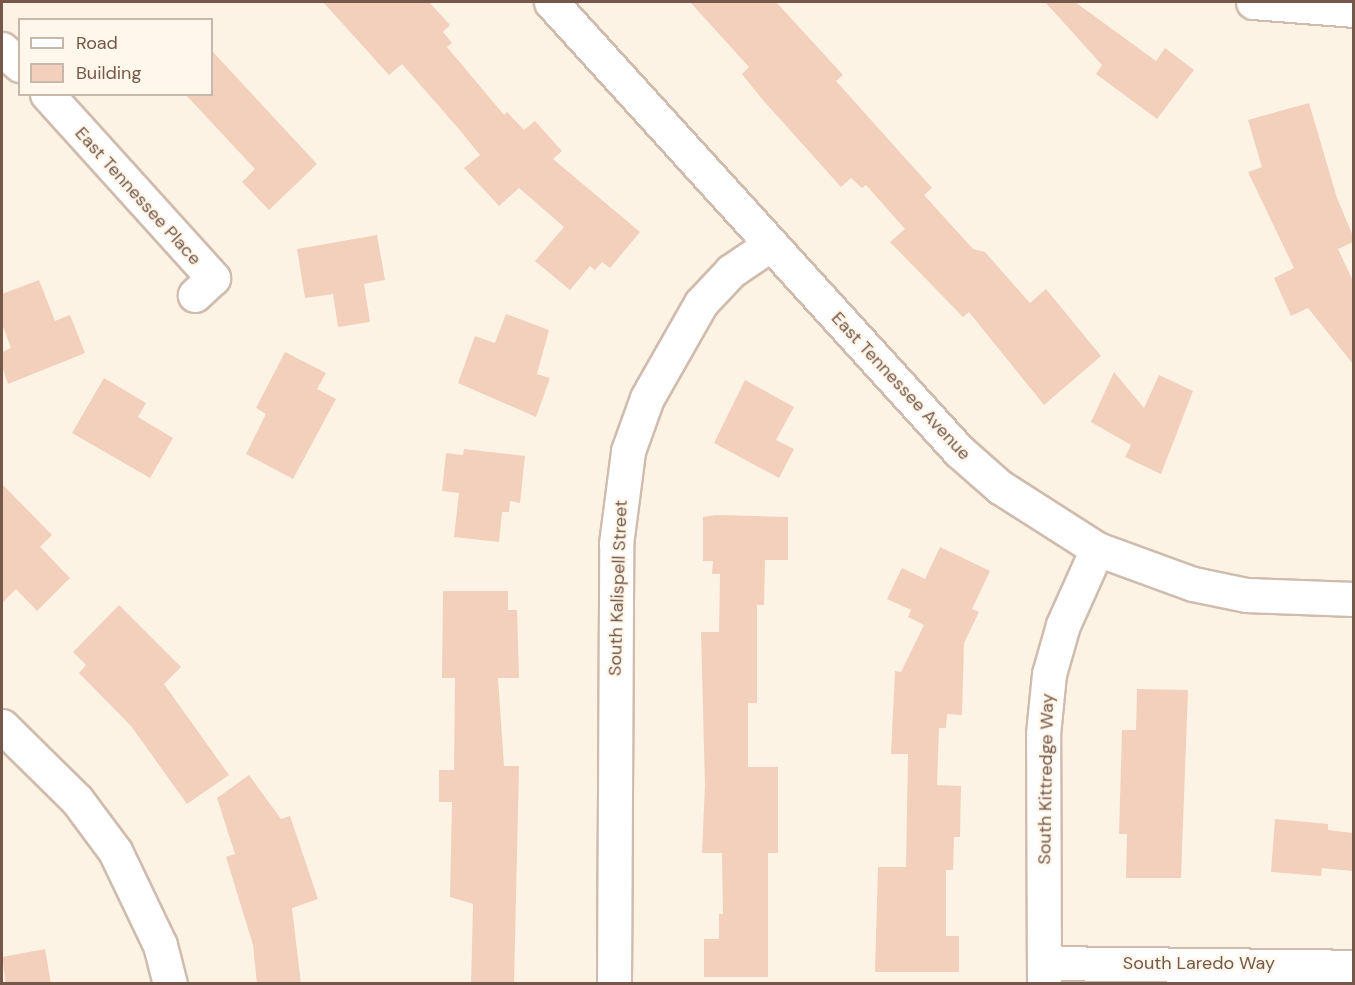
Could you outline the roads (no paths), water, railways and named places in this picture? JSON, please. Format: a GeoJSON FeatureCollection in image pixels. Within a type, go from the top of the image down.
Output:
{"type":"FeatureCollection","features":[{"type":"Feature","properties":{"kind":"street","name":"East Tennessee Avenue"},"geometry":{"type":"LineString","coordinates":[[551,2],[959,451],[1044,519],[1098,549],[1193,584],[1246,595],[1353,599]]}},
{"type":"Feature","properties":{"kind":"street"},"geometry":{"type":"LineString","coordinates":[[1253,2],[1353,10]]}},
{"type":"Feature","properties":{"kind":"street"},"geometry":{"type":"LineString","coordinates":[[2,49],[18,63]]}},
{"type":"Feature","properties":{"kind":"street","name":"East Tennessee Place"},"geometry":{"type":"LineString","coordinates":[[49,96],[213,278],[195,295]]}},
{"type":"Feature","properties":{"kind":"street","name":"South Kalispell Street"},"geometry":{"type":"LineString","coordinates":[[614,984],[616,544],[628,451],[647,398],[701,303],[731,272],[771,244]]}},
{"type":"Feature","properties":{"kind":"street","name":"South Kittredge Way"},"geometry":{"type":"LineString","coordinates":[[1044,973],[1043,734],[1049,674],[1062,625],[1098,549]]}},
{"type":"Feature","properties":{"kind":"street"},"geometry":{"type":"LineString","coordinates":[[2,726],[76,801],[115,851],[160,945],[170,984]]}},
{"type":"Feature","properties":{"kind":"street","name":"South Laredo Way"},"geometry":{"type":"LineString","coordinates":[[1044,973],[1353,967]]}}]}
